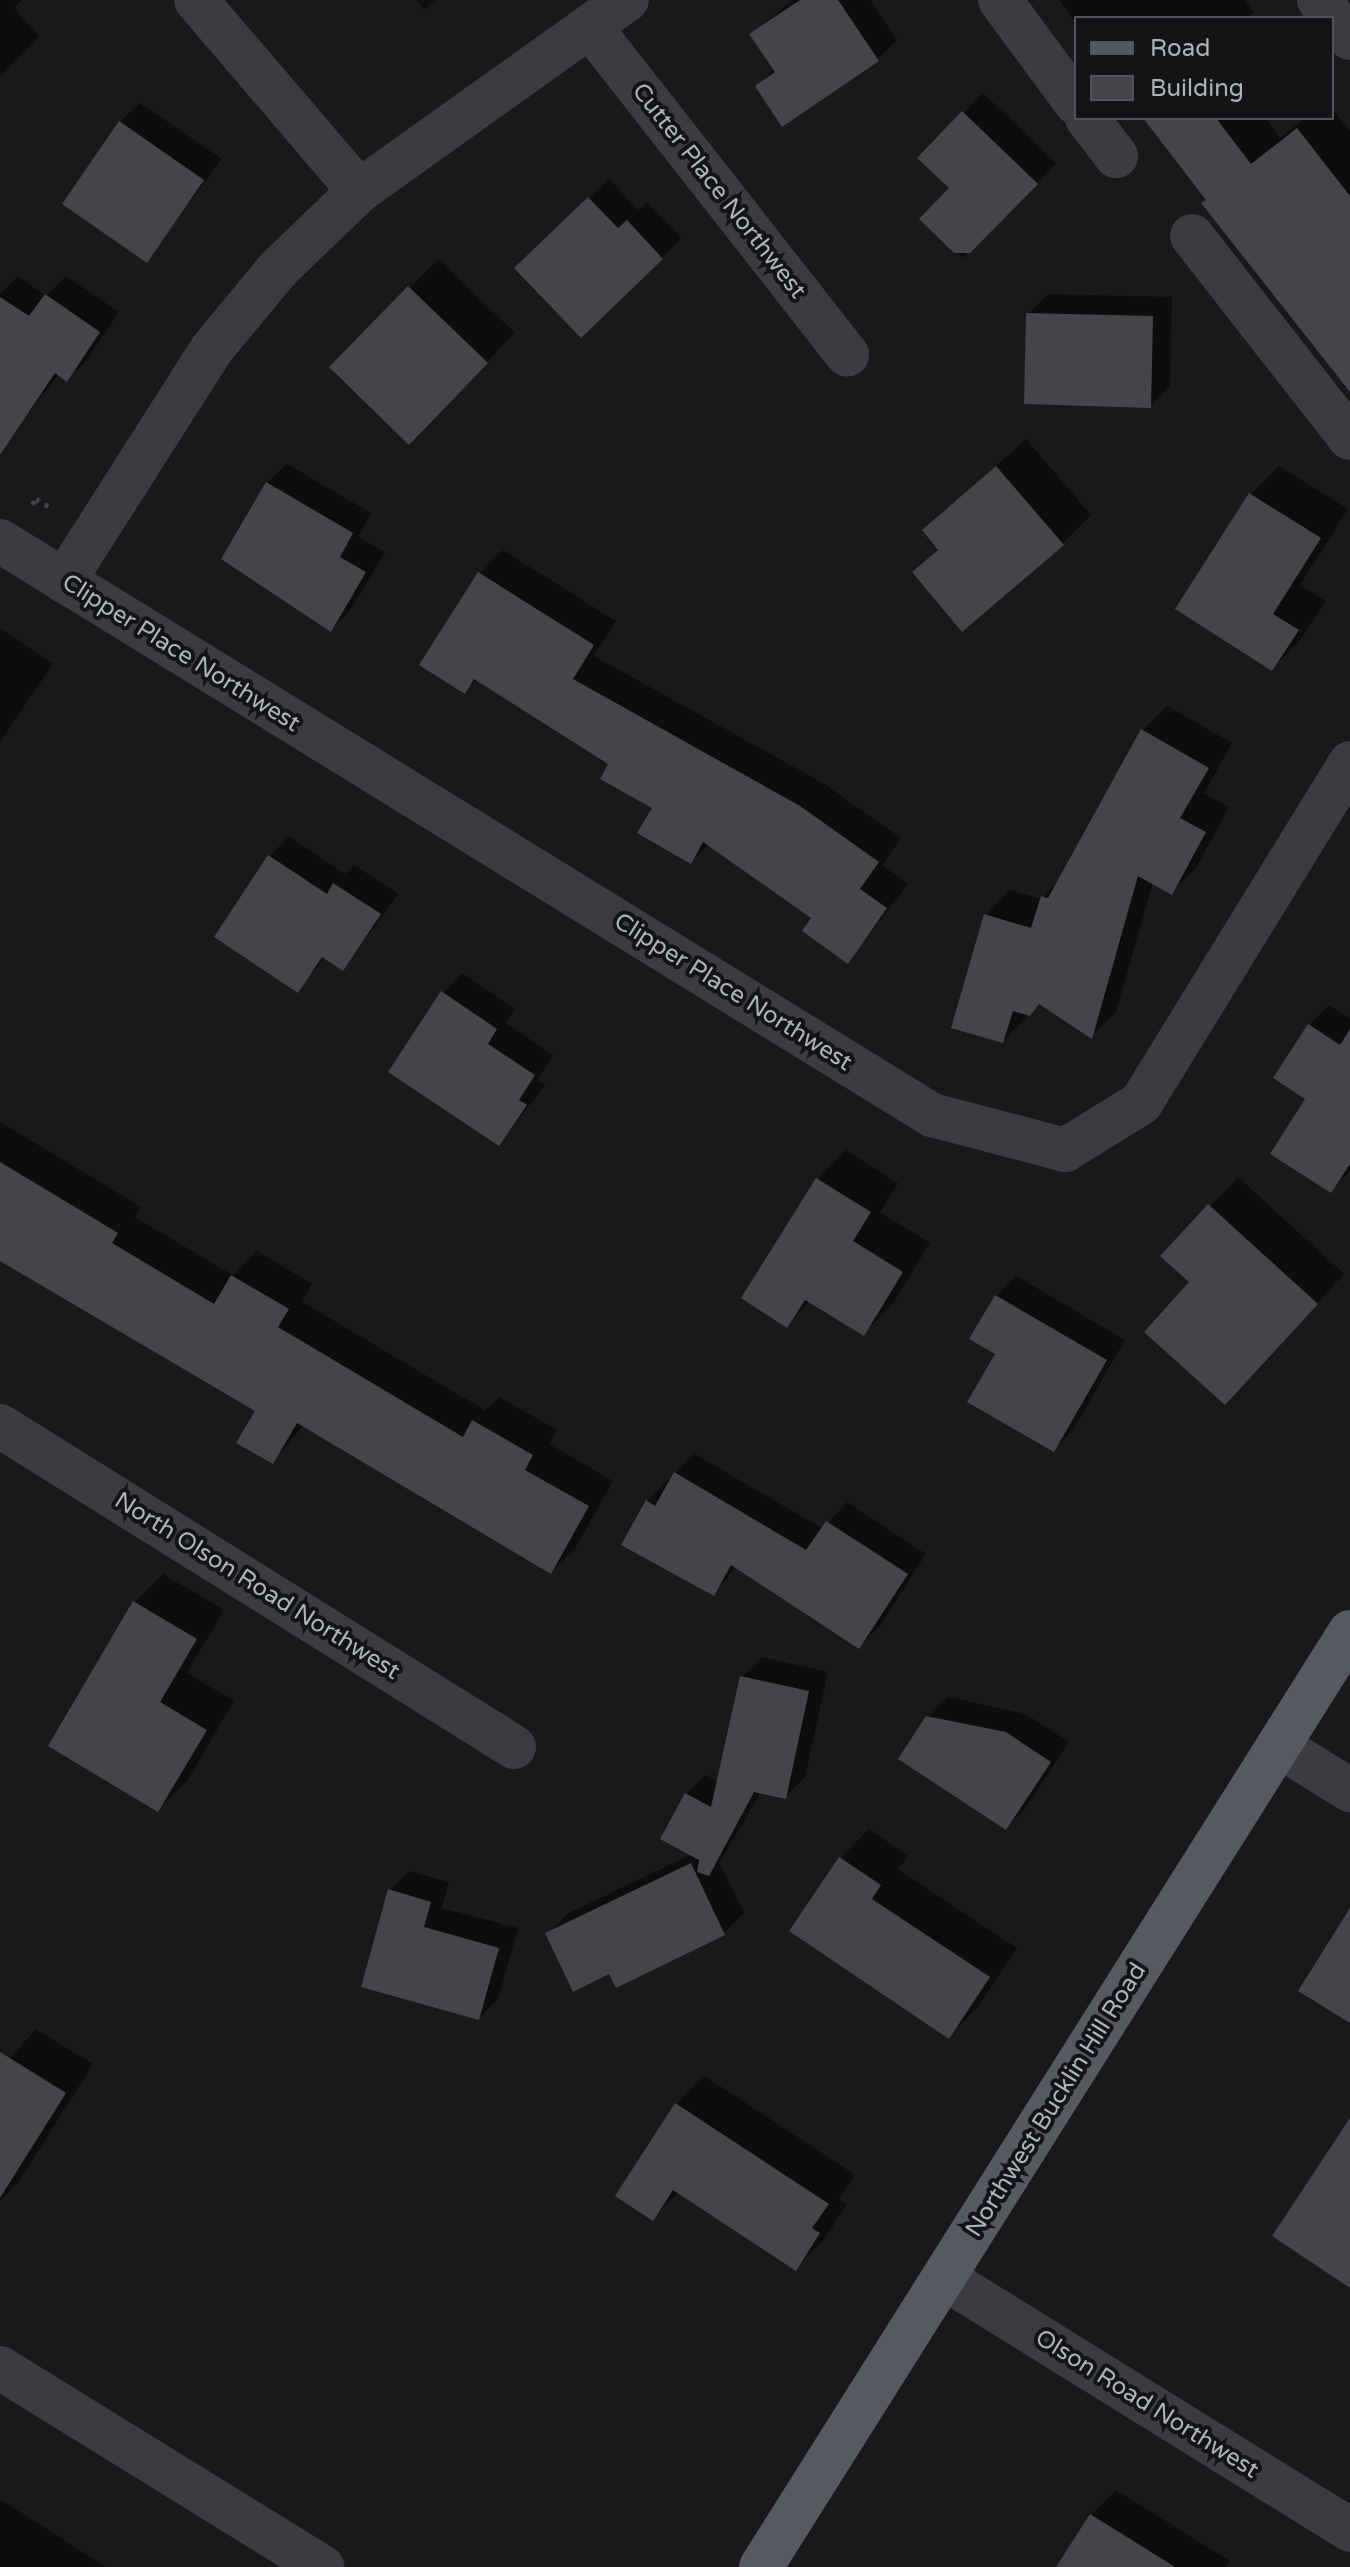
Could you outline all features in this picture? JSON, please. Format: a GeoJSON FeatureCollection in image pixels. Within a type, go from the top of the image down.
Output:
{"type":"FeatureCollection","features":[{"type":"Feature","properties":{"kind":"main road","name":"Northwest Bucklin Hill Road"},"geometry":{"type":"LineString","coordinates":[[761,2567],[1350,1632]]}},
{"type":"Feature","properties":{"kind":"street"},"geometry":{"type":"LineString","coordinates":[[196,0],[359,191]]}},
{"type":"Feature","properties":{"kind":"street"},"geometry":{"type":"LineString","coordinates":[[64,581],[211,350],[278,269],[359,191],[627,0]]}},
{"type":"Feature","properties":{"kind":"street"},"geometry":{"type":"LineString","coordinates":[[1000,0],[1074,100]]}},
{"type":"Feature","properties":{"kind":"street"},"geometry":{"type":"LineString","coordinates":[[1319,0],[1332,16]]}},
{"type":"Feature","properties":{"kind":"street"},"geometry":{"type":"LineString","coordinates":[[1334,18],[1350,38]]}},
{"type":"Feature","properties":{"kind":"street","name":"Cutter Place Northwest"},"geometry":{"type":"LineString","coordinates":[[591,28],[847,354]]}},
{"type":"Feature","properties":{"kind":"street"},"geometry":{"type":"LineString","coordinates":[[1089,120],[1116,156]]}},
{"type":"Feature","properties":{"kind":"street"},"geometry":{"type":"LineString","coordinates":[[1192,236],[1350,438]]}},
{"type":"Feature","properties":{"kind":"street","name":"Clipper Place Northwest"},"geometry":{"type":"LineString","coordinates":[[0,541],[932,1115],[1065,1150],[1141,1103],[1350,763]]}},
{"type":"Feature","properties":{"kind":"street","name":"North Olson Road Northwest"},"geometry":{"type":"LineString","coordinates":[[0,1426],[514,1747]]}},
{"type":"Feature","properties":{"kind":"street"},"geometry":{"type":"LineString","coordinates":[[1279,1746],[1350,1790]]}},
{"type":"Feature","properties":{"kind":"street","name":"Olson Road Northwest"},"geometry":{"type":"LineString","coordinates":[[944,2278],[1350,2530]]}},
{"type":"Feature","properties":{"kind":"street"},"geometry":{"type":"LineString","coordinates":[[0,2368],[322,2567]]}},
{"type":"Feature","properties":{"kind":"building"},"geometry":{"type":"Polygon","coordinates":[[[800,0],[838,0],[879,61],[782,127],[755,86],[775,72],[749,34],[800,0]]]}},
{"type":"Feature","properties":{"kind":"building"},"geometry":{"type":"Polygon","coordinates":[[[962,111],[1038,184],[970,253],[954,253],[919,219],[949,188],[917,158],[962,111]]]}},
{"type":"Feature","properties":{"kind":"building"},"geometry":{"type":"Polygon","coordinates":[[[1145,120],[1218,120],[1251,164],[1297,128],[1350,196],[1350,392],[1201,203],[1206,200],[1145,120]]]}},
{"type":"Feature","properties":{"kind":"building"},"geometry":{"type":"Polygon","coordinates":[[[119,121],[204,180],[147,263],[62,204],[119,121]]]}},
{"type":"Feature","properties":{"kind":"building"},"geometry":{"type":"Polygon","coordinates":[[[588,197],[618,228],[627,220],[663,259],[581,338],[514,268],[588,197]]]}},
{"type":"Feature","properties":{"kind":"building"},"geometry":{"type":"Polygon","coordinates":[[[408,286],[488,363],[409,445],[329,367],[408,286]]]}},
{"type":"Feature","properties":{"kind":"building"},"geometry":{"type":"Polygon","coordinates":[[[45,294],[100,332],[67,382],[55,373],[0,455],[0,297],[29,316],[45,294]]]}},
{"type":"Feature","properties":{"kind":"building"},"geometry":{"type":"Polygon","coordinates":[[[1026,313],[1153,316],[1151,408],[1024,404],[1026,313]]]}},
{"type":"Feature","properties":{"kind":"building"},"geometry":{"type":"Polygon","coordinates":[[[996,466],[1064,545],[962,632],[912,572],[938,550],[922,530],[996,466]]]}},
{"type":"Feature","properties":{"kind":"building"},"geometry":{"type":"Polygon","coordinates":[[[266,482],[353,533],[340,557],[366,572],[331,632],[221,559],[266,482]]]}},
{"type":"Feature","properties":{"kind":"building"},"geometry":{"type":"Polygon","coordinates":[[[1249,493],[1321,538],[1273,614],[1299,630],[1272,671],[1175,609],[1249,493]]]}},
{"type":"Feature","properties":{"kind":"building"},"geometry":{"type":"Polygon","coordinates":[[[478,572],[594,645],[573,679],[800,806],[879,862],[860,889],[887,908],[848,964],[802,931],[811,918],[703,842],[691,864],[637,833],[652,808],[600,779],[608,764],[474,679],[465,694],[419,665],[478,572]]]}},
{"type":"Feature","properties":{"kind":"building"},"geometry":{"type":"Polygon","coordinates":[[[1141,729],[1209,768],[1180,818],[1206,832],[1172,895],[1138,876],[1092,1039],[1039,1004],[1030,1016],[1013,1011],[1003,1043],[951,1028],[984,914],[1031,928],[1041,896],[1048,898],[1141,729]]]}},
{"type":"Feature","properties":{"kind":"building"},"geometry":{"type":"Polygon","coordinates":[[[268,855],[327,894],[333,883],[381,914],[343,971],[322,957],[298,993],[214,937],[268,855]]]}},
{"type":"Feature","properties":{"kind":"building"},"geometry":{"type":"Polygon","coordinates":[[[441,991],[497,1029],[488,1044],[535,1075],[519,1100],[527,1105],[499,1146],[388,1072],[441,991]]]}},
{"type":"Feature","properties":{"kind":"building"},"geometry":{"type":"Polygon","coordinates":[[[1308,1024],[1340,1045],[1350,1029],[1350,1164],[1331,1193],[1270,1154],[1305,1099],[1273,1078],[1308,1024]]]}},
{"type":"Feature","properties":{"kind":"building"},"geometry":{"type":"Polygon","coordinates":[[[0,1162],[118,1233],[112,1243],[214,1304],[231,1275],[289,1309],[278,1327],[463,1437],[472,1420],[533,1455],[525,1470],[589,1506],[551,1574],[297,1423],[273,1464],[236,1443],[255,1411],[0,1261],[0,1162]]]}},
{"type":"Feature","properties":{"kind":"building"},"geometry":{"type":"Polygon","coordinates":[[[816,1178],[871,1212],[853,1241],[903,1272],[864,1336],[805,1300],[787,1328],[741,1298],[816,1178]]]}},
{"type":"Feature","properties":{"kind":"building"},"geometry":{"type":"Polygon","coordinates":[[[1208,1204],[1318,1304],[1225,1405],[1144,1332],[1189,1282],[1160,1256],[1208,1204]]]}},
{"type":"Feature","properties":{"kind":"building"},"geometry":{"type":"Polygon","coordinates":[[[995,1295],[1107,1360],[1054,1452],[967,1402],[995,1354],[969,1339],[995,1295]]]}},
{"type":"Feature","properties":{"kind":"building"},"geometry":{"type":"Polygon","coordinates":[[[674,1472],[806,1550],[826,1521],[908,1574],[859,1649],[731,1565],[714,1596],[621,1545],[646,1500],[655,1506],[674,1472]]]}},
{"type":"Feature","properties":{"kind":"building"},"geometry":{"type":"Polygon","coordinates":[[[133,1601],[197,1639],[160,1702],[207,1730],[158,1812],[48,1746],[133,1601]]]}},
{"type":"Feature","properties":{"kind":"building"},"geometry":{"type":"Polygon","coordinates":[[[740,1676],[809,1691],[786,1799],[754,1792],[709,1876],[697,1872],[699,1860],[660,1839],[685,1793],[711,1807],[740,1676]]]}},
{"type":"Feature","properties":{"kind":"building"},"geometry":{"type":"Polygon","coordinates":[[[926,1716],[1006,1732],[1051,1762],[1006,1830],[898,1759],[926,1716]]]}},
{"type":"Feature","properties":{"kind":"building"},"geometry":{"type":"Polygon","coordinates":[[[839,1857],[881,1885],[872,1899],[990,1977],[949,2039],[789,1931],[839,1857]]]}},
{"type":"Feature","properties":{"kind":"building"},"geometry":{"type":"Polygon","coordinates":[[[691,1863],[725,1935],[616,1988],[609,1974],[573,1992],[545,1933],[691,1863]]]}},
{"type":"Feature","properties":{"kind":"building"},"geometry":{"type":"Polygon","coordinates":[[[388,1889],[431,1902],[424,1927],[499,1948],[479,2020],[361,1987],[388,1889]]]}},
{"type":"Feature","properties":{"kind":"building"},"geometry":{"type":"Polygon","coordinates":[[[1350,1908],[1350,2023],[1298,1991],[1350,1908]]]}},
{"type":"Feature","properties":{"kind":"building"},"geometry":{"type":"Polygon","coordinates":[[[0,2052],[66,2093],[0,2198],[0,2052]]]}},
{"type":"Feature","properties":{"kind":"building"},"geometry":{"type":"Polygon","coordinates":[[[675,2103],[829,2204],[812,2228],[820,2233],[796,2271],[673,2190],[653,2221],[615,2196],[675,2103]]]}},
{"type":"Feature","properties":{"kind":"building"},"geometry":{"type":"Polygon","coordinates":[[[1350,2118],[1350,2288],[1272,2236],[1350,2118]]]}},
{"type":"Feature","properties":{"kind":"building"},"geometry":{"type":"Polygon","coordinates":[[[1090,2514],[1175,2567],[1056,2567],[1090,2514]]]}}]}
